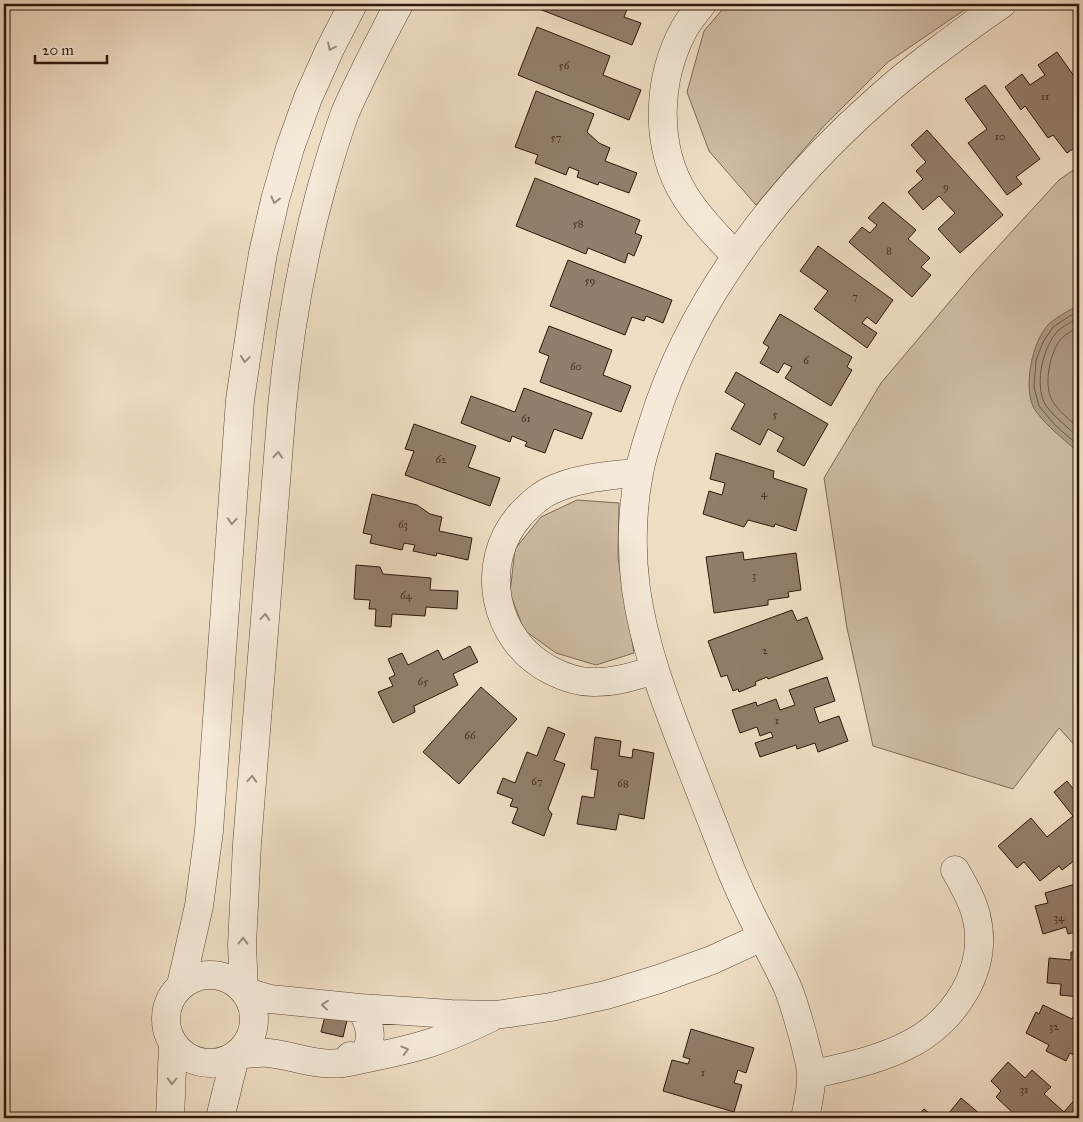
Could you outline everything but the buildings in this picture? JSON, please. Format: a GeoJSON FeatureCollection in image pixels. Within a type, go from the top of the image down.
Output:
{"type":"FeatureCollection","features":[{"type":"Feature","properties":{"kind":"street"},"geometry":{"type":"LineString","coordinates":[[181,985],[199,906],[209,831],[240,400],[263,253],[275,200],[290,148],[312,90],[353,4]]}},
{"type":"Feature","properties":{"kind":"street"},"geometry":{"type":"LineString","coordinates":[[220,1118],[236,1056],[247,1045],[253,1032],[255,1018],[252,1005],[245,991],[242,944],[247,844],[282,407],[294,308],[315,210],[345,115],[370,58],[399,4]]}},
{"type":"Feature","properties":{"kind":"street"},"geometry":{"type":"LineString","coordinates":[[702,4],[684,28],[672,54],[665,82],[662,111],[664,140],[672,168],[684,194],[700,218],[736,256]]}},
{"type":"Feature","properties":{"kind":"street"},"geometry":{"type":"LineString","coordinates":[[805,1118],[811,1075],[800,1027],[788,990],[745,903],[731,869],[665,702],[647,643],[640,615],[634,558],[633,529],[639,472],[658,406],[670,375],[700,314],[736,256],[789,189],[854,121],[912,70],[1002,4]]}},
{"type":"Feature","properties":{"kind":"street"},"geometry":{"type":"LineString","coordinates":[[639,472],[579,481],[554,489],[531,503],[513,523],[501,546],[495,572],[497,599],[505,624],[520,647],[540,665],[564,677],[590,682],[617,681],[655,670]]}},
{"type":"Feature","properties":{"kind":"street"},"geometry":{"type":"LineString","coordinates":[[811,1075],[870,1060],[907,1046],[940,1023],[966,991],[974,973],[979,954],[979,934],[976,915],[955,870]]}},
{"type":"Feature","properties":{"kind":"street"},"geometry":{"type":"LineString","coordinates":[[496,1015],[464,1030],[397,1052],[344,1063],[326,1064],[266,1053],[236,1056],[219,1063],[201,1063],[186,1056],[173,1044],[167,1033],[165,1020],[167,1007],[172,995],[181,985],[193,978],[206,974],[220,976],[233,981],[245,991],[270,999],[360,1008],[496,1015],[551,1007],[606,995],[712,960],[762,937]]}},
{"type":"Feature","properties":{"kind":"street"},"geometry":{"type":"LineString","coordinates":[[360,1008],[366,1017],[370,1039],[368,1050],[363,1059]]}},
{"type":"Feature","properties":{"kind":"street"},"geometry":{"type":"LineString","coordinates":[[170,1118],[173,1044]]}},
{"type":"Feature","properties":{"kind":"shaded area"},"geometry":{"type":"Polygon","coordinates":[[[727,4],[973,4],[888,62],[823,127],[756,205],[709,151],[687,92],[704,31],[727,4]]]}},
{"type":"Feature","properties":{"kind":"shaded area"},"geometry":{"type":"Polygon","coordinates":[[[1079,166],[1079,750],[1059,728],[1013,789],[873,746],[847,628],[824,478],[881,383],[973,274],[1059,180],[1079,166]]]}},
{"type":"Feature","properties":{"kind":"shaded area"},"geometry":{"type":"Polygon","coordinates":[[[577,500],[619,503],[618,558],[634,653],[596,665],[556,653],[524,630],[510,593],[515,549],[541,517],[577,500]]]}},
{"type":"Feature","properties":{"kind":"water"},"geometry":{"type":"Polygon","coordinates":[[[1079,305],[1079,453],[1050,427],[1035,410],[1031,401],[1029,378],[1034,352],[1044,331],[1053,320],[1079,305]]]}}]}
